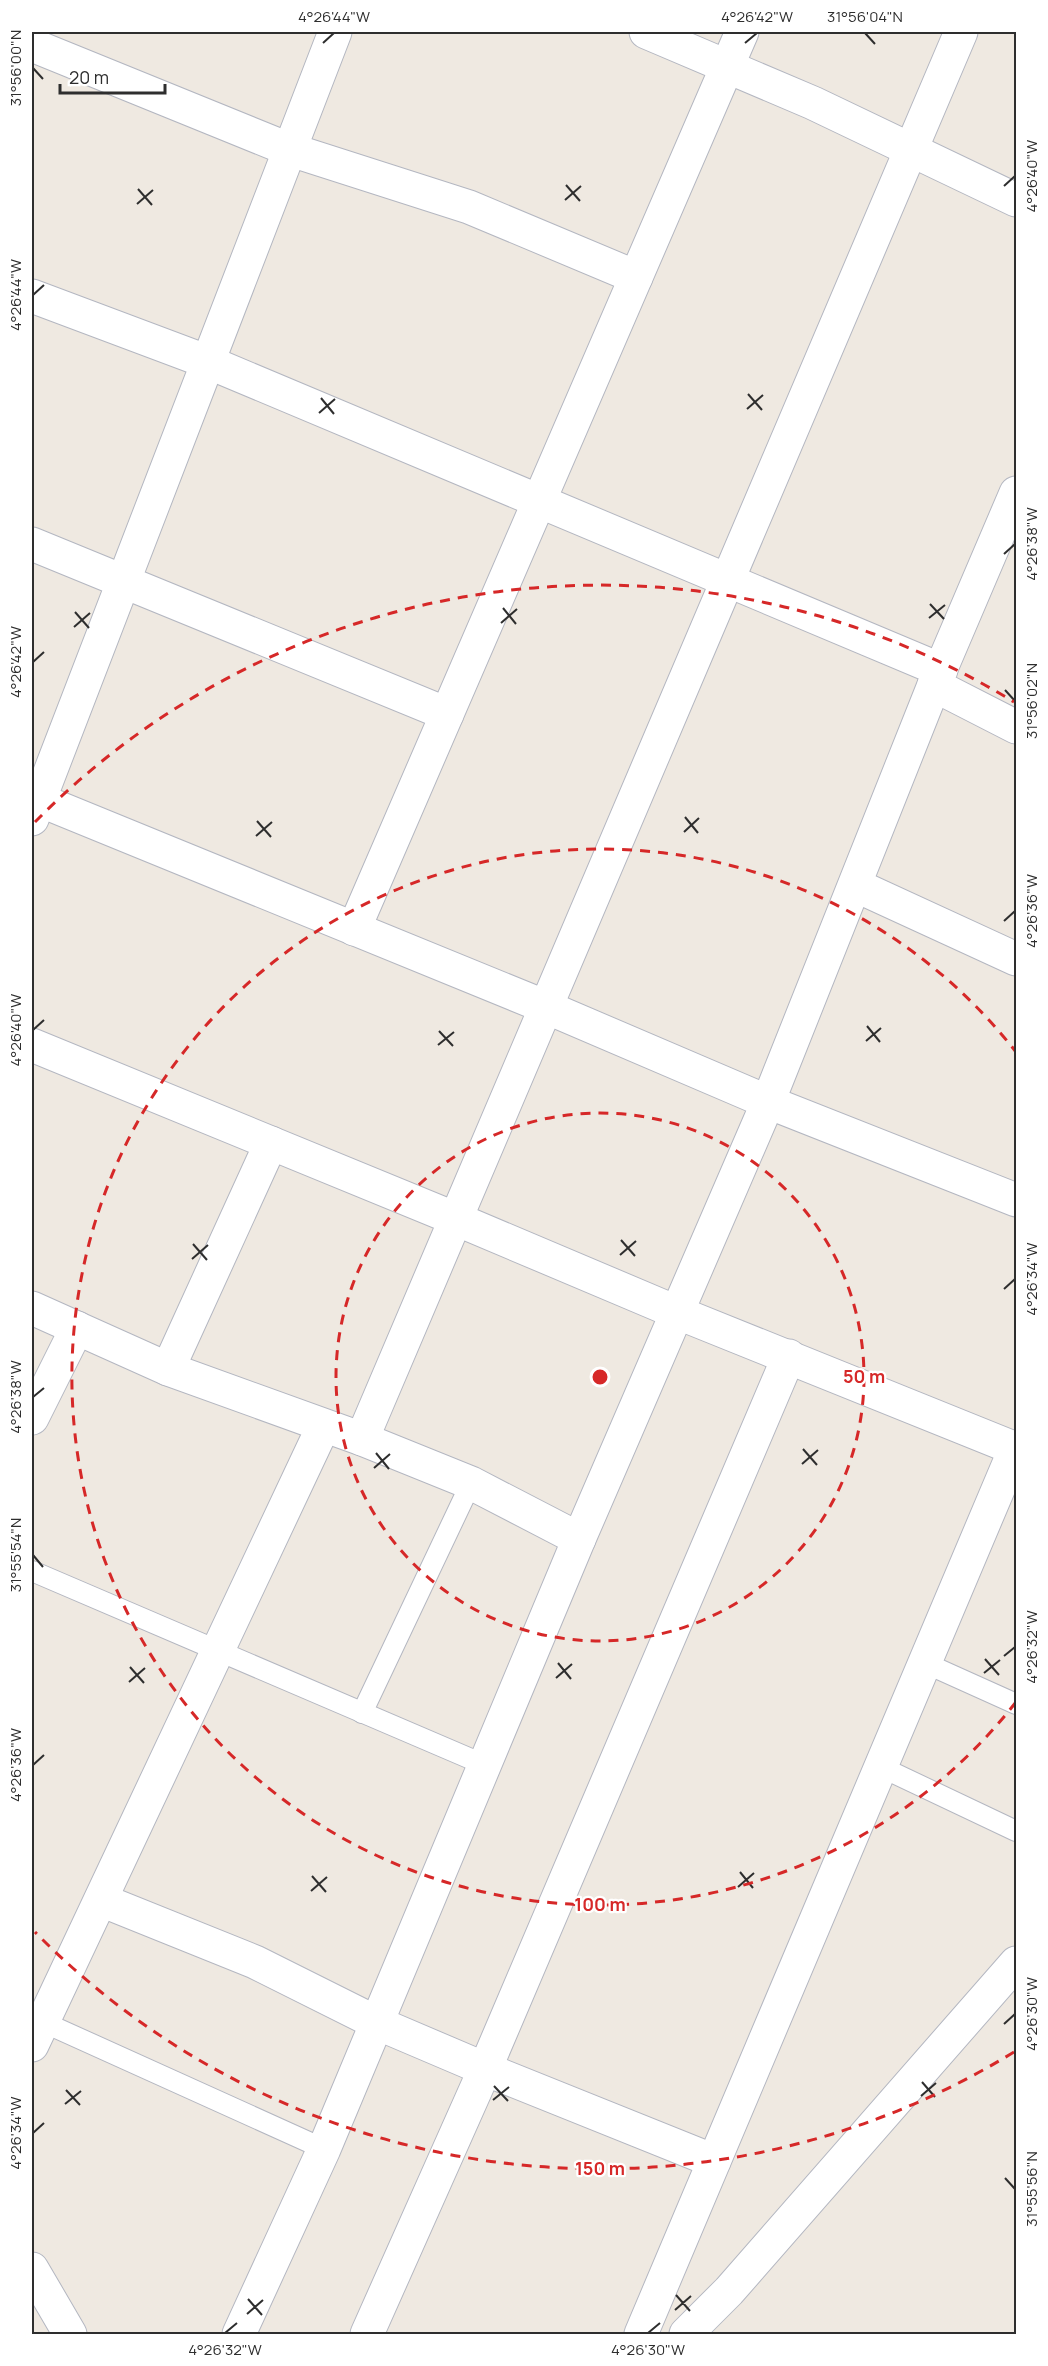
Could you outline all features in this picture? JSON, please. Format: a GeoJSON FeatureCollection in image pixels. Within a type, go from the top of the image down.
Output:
{"type":"FeatureCollection","features":[{"type":"Feature","properties":{"kind":"street"},"geometry":{"type":"LineString","coordinates":[[335,32],[34,805],[354,929],[546,1007],[768,1102],[1017,1200]]}},
{"type":"Feature","properties":{"kind":"street"},"geometry":{"type":"LineString","coordinates":[[646,32],[728,65],[912,148],[1017,200]]}},
{"type":"Feature","properties":{"kind":"street"},"geometry":{"type":"LineString","coordinates":[[354,929],[742,32]]}},
{"type":"Feature","properties":{"kind":"street"},"geometry":{"type":"LineString","coordinates":[[362,1439],[961,32]]}},
{"type":"Feature","properties":{"kind":"street"},"geometry":{"type":"LineString","coordinates":[[32,45],[288,150],[470,207],[636,277]]}},
{"type":"Feature","properties":{"kind":"street"},"geometry":{"type":"LineString","coordinates":[[32,296],[208,362],[728,581],[938,678],[1017,727]]}},
{"type":"Feature","properties":{"kind":"street"},"geometry":{"type":"LineString","coordinates":[[239,2334],[324,2149],[579,1539],[768,1102],[938,678],[1017,493]]}},
{"type":"Feature","properties":{"kind":"street"},"geometry":{"type":"LineString","coordinates":[[32,544],[447,714]]}},
{"type":"Feature","properties":{"kind":"street"},"geometry":{"type":"LineString","coordinates":[[855,885],[1017,958]]}},
{"type":"Feature","properties":{"kind":"street"},"geometry":{"type":"LineString","coordinates":[[32,1045],[676,1312],[1016,1448],[641,2334]]}},
{"type":"Feature","properties":{"kind":"street"},"geometry":{"type":"LineString","coordinates":[[168,1369],[271,1143]]}},
{"type":"Feature","properties":{"kind":"street"},"geometry":{"type":"LineString","coordinates":[[32,1308],[168,1369],[323,1427],[362,1439],[471,1484],[579,1539]]}},
{"type":"Feature","properties":{"kind":"street"},"geometry":{"type":"LineString","coordinates":[[32,1418],[77,1328]]}},
{"type":"Feature","properties":{"kind":"street"},"geometry":{"type":"LineString","coordinates":[[367,2334],[485,2069],[789,1356]]}},
{"type":"Feature","properties":{"kind":"street"},"geometry":{"type":"LineString","coordinates":[[37,2034],[323,1427]]}},
{"type":"Feature","properties":{"kind":"street"},"geometry":{"type":"LineString","coordinates":[[100,1900],[255,1962],[377,2023],[485,2069],[714,2161]]}},
{"type":"Feature","properties":{"kind":"street"},"geometry":{"type":"LineString","coordinates":[[686,2334],[729,2291],[1017,1963]]}},
{"type":"Feature","properties":{"kind":"street"},"geometry":{"type":"LineString","coordinates":[[32,2269],[70,2334]]}},
{"type":"Feature","properties":{"kind":"lane"},"geometry":{"type":"LineString","coordinates":[[362,1713],[471,1484]]}},
{"type":"Feature","properties":{"kind":"lane"},"geometry":{"type":"LineString","coordinates":[[32,1571],[485,1765]]}},
{"type":"Feature","properties":{"kind":"lane"},"geometry":{"type":"LineString","coordinates":[[925,1663],[1017,1704]]}},
{"type":"Feature","properties":{"kind":"lane"},"geometry":{"type":"LineString","coordinates":[[881,1767],[1017,1831]]}},
{"type":"Feature","properties":{"kind":"lane"},"geometry":{"type":"LineString","coordinates":[[37,2034],[324,2149]]}}]}
